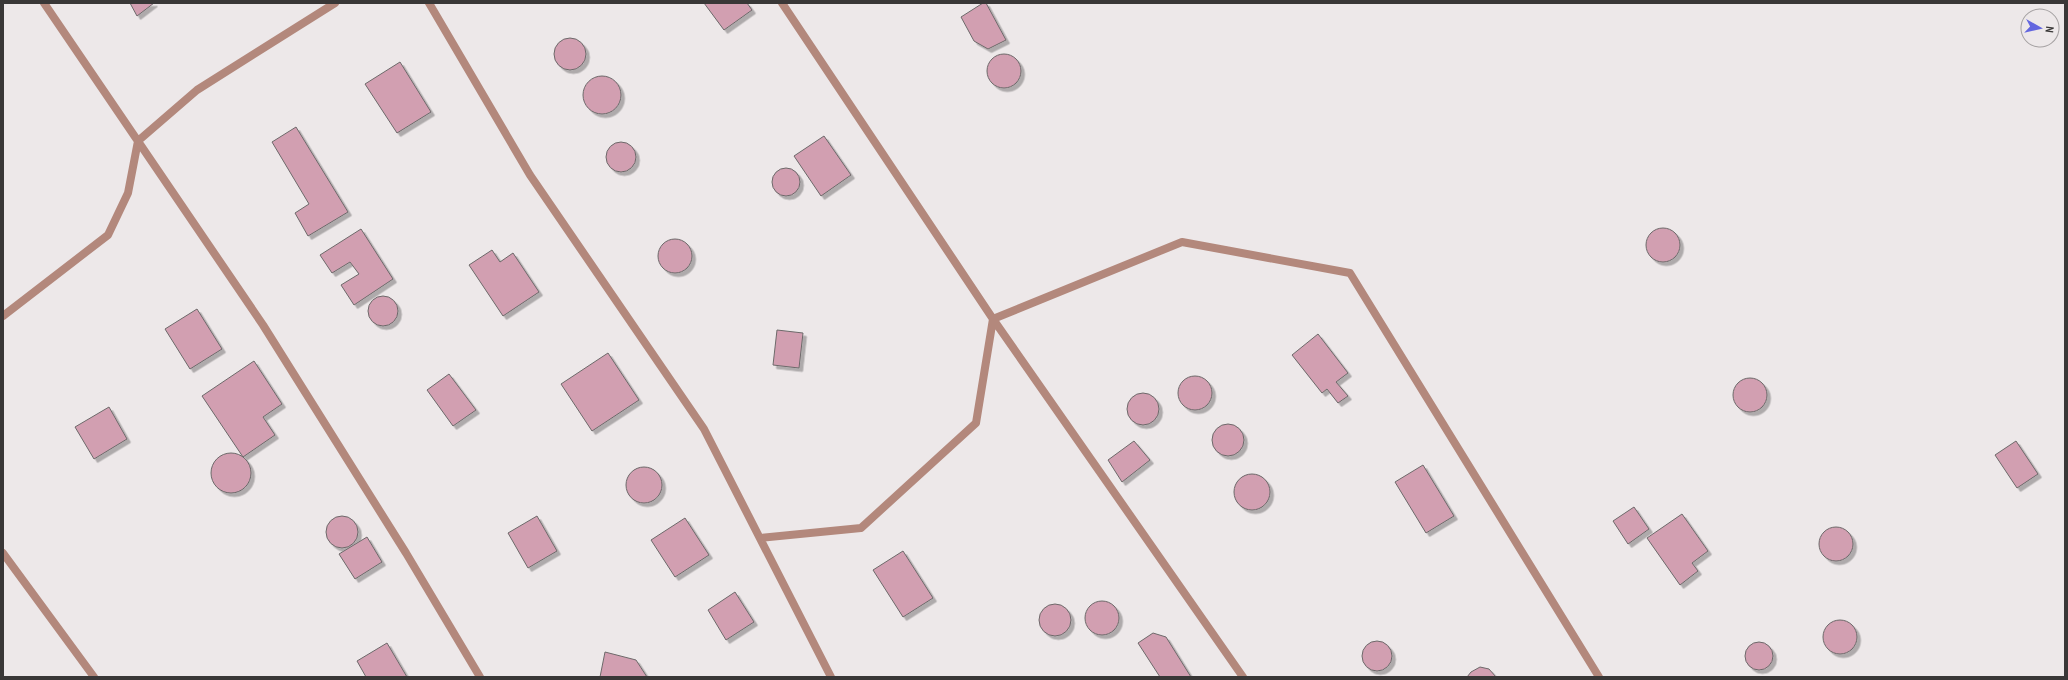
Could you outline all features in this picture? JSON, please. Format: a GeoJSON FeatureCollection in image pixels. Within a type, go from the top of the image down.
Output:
{"type":"FeatureCollection","features":[{"type":"Feature","properties":{"kind":"street"},"geometry":{"type":"LineString","coordinates":[[44,3],[263,325],[406,553],[480,677]]}},
{"type":"Feature","properties":{"kind":"street"},"geometry":{"type":"LineString","coordinates":[[3,316],[108,235],[128,193],[138,141],[197,90],[336,3]]}},
{"type":"Feature","properties":{"kind":"street"},"geometry":{"type":"LineString","coordinates":[[429,3],[530,176],[704,429],[831,677]]}},
{"type":"Feature","properties":{"kind":"street"},"geometry":{"type":"LineString","coordinates":[[782,3],[993,319],[1243,677]]}},
{"type":"Feature","properties":{"kind":"street"},"geometry":{"type":"LineString","coordinates":[[993,319],[1182,242],[1350,273],[1599,677]]}},
{"type":"Feature","properties":{"kind":"street"},"geometry":{"type":"LineString","coordinates":[[760,538],[862,528],[976,423],[993,319]]}},
{"type":"Feature","properties":{"kind":"street"},"geometry":{"type":"LineString","coordinates":[[3,553],[94,677]]}},
{"type":"Feature","properties":{"kind":"building"},"geometry":{"type":"Polygon","coordinates":[[[130,3],[154,3],[137,16],[130,3]]]}},
{"type":"Feature","properties":{"kind":"building"},"geometry":{"type":"Polygon","coordinates":[[[704,3],[747,3],[752,10],[724,30],[704,3]]]}},
{"type":"Feature","properties":{"kind":"building"},"geometry":{"type":"Polygon","coordinates":[[[983,3],[986,3],[1006,40],[988,49],[974,41],[961,17],[983,3]]]}},
{"type":"Feature","properties":{"kind":"building"},"geometry":{"type":"Polygon","coordinates":[[[567,38],[573,38],[583,45],[586,54],[585,60],[579,67],[573,70],[567,70],[557,63],[554,57],[554,51],[561,41],[567,38]]]}},
{"type":"Feature","properties":{"kind":"building"},"geometry":{"type":"Polygon","coordinates":[[[1004,54],[1016,59],[1021,71],[1016,83],[1004,88],[992,83],[987,71],[992,59],[1004,54]]]}},
{"type":"Feature","properties":{"kind":"building"},"geometry":{"type":"Polygon","coordinates":[[[400,62],[431,112],[397,133],[365,84],[400,62]]]}},
{"type":"Feature","properties":{"kind":"building"},"geometry":{"type":"Polygon","coordinates":[[[602,76],[612,79],[618,85],[621,95],[618,105],[612,111],[602,114],[592,111],[586,105],[583,95],[586,85],[592,79],[602,76]]]}},
{"type":"Feature","properties":{"kind":"building"},"geometry":{"type":"Polygon","coordinates":[[[296,127],[348,212],[308,236],[295,213],[309,204],[272,142],[296,127]]]}},
{"type":"Feature","properties":{"kind":"building"},"geometry":{"type":"Polygon","coordinates":[[[824,136],[851,175],[821,196],[794,156],[824,136]]]}},
{"type":"Feature","properties":{"kind":"building"},"geometry":{"type":"Polygon","coordinates":[[[621,142],[632,146],[636,157],[632,168],[621,172],[610,168],[606,157],[610,146],[621,142]]]}},
{"type":"Feature","properties":{"kind":"building"},"geometry":{"type":"Polygon","coordinates":[[[786,168],[796,172],[800,182],[796,192],[786,196],[776,192],[772,182],[776,172],[786,168]]]}},
{"type":"Feature","properties":{"kind":"building"},"geometry":{"type":"Polygon","coordinates":[[[1660,228],[1666,228],[1675,233],[1679,239],[1679,251],[1675,257],[1666,262],[1660,262],[1651,257],[1646,248],[1646,242],[1651,233],[1660,228]]]}},
{"type":"Feature","properties":{"kind":"building"},"geometry":{"type":"Polygon","coordinates":[[[361,229],[393,279],[354,305],[341,285],[359,274],[350,262],[332,273],[320,255],[361,229]]]}},
{"type":"Feature","properties":{"kind":"building"},"geometry":{"type":"Polygon","coordinates":[[[678,239],[687,244],[691,249],[691,263],[687,268],[682,272],[672,273],[668,272],[659,263],[658,253],[659,249],[668,240],[678,239]]]}},
{"type":"Feature","properties":{"kind":"building"},"geometry":{"type":"Polygon","coordinates":[[[492,250],[500,262],[513,253],[539,292],[503,316],[469,265],[492,250]]]}},
{"type":"Feature","properties":{"kind":"building"},"geometry":{"type":"Polygon","coordinates":[[[383,296],[394,300],[398,311],[394,322],[383,326],[372,322],[368,311],[372,300],[383,296]]]}},
{"type":"Feature","properties":{"kind":"building"},"geometry":{"type":"Polygon","coordinates":[[[197,309],[222,349],[190,369],[165,329],[197,309]]]}},
{"type":"Feature","properties":{"kind":"building"},"geometry":{"type":"Polygon","coordinates":[[[777,330],[803,333],[799,368],[773,365],[777,330]]]}},
{"type":"Feature","properties":{"kind":"building"},"geometry":{"type":"Polygon","coordinates":[[[1318,334],[1348,373],[1336,382],[1348,396],[1338,403],[1327,389],[1322,393],[1292,355],[1318,334]]]}},
{"type":"Feature","properties":{"kind":"building"},"geometry":{"type":"Polygon","coordinates":[[[608,353],[639,400],[592,431],[561,384],[608,353]]]}},
{"type":"Feature","properties":{"kind":"building"},"geometry":{"type":"Polygon","coordinates":[[[254,361],[282,404],[263,417],[275,435],[243,457],[202,396],[254,361]]]}},
{"type":"Feature","properties":{"kind":"building"},"geometry":{"type":"Polygon","coordinates":[[[449,374],[476,410],[453,426],[427,390],[449,374]]]}},
{"type":"Feature","properties":{"kind":"building"},"geometry":{"type":"Polygon","coordinates":[[[1195,376],[1207,381],[1212,393],[1207,405],[1195,410],[1183,405],[1178,393],[1183,381],[1195,376]]]}},
{"type":"Feature","properties":{"kind":"building"},"geometry":{"type":"Polygon","coordinates":[[[1747,378],[1753,378],[1762,383],[1766,389],[1766,401],[1762,407],[1753,412],[1747,412],[1738,407],[1733,398],[1733,392],[1738,383],[1747,378]]]}},
{"type":"Feature","properties":{"kind":"building"},"geometry":{"type":"Polygon","coordinates":[[[1140,393],[1146,393],[1156,400],[1159,409],[1158,415],[1152,422],[1146,425],[1140,425],[1130,418],[1127,412],[1127,406],[1134,396],[1140,393]]]}},
{"type":"Feature","properties":{"kind":"building"},"geometry":{"type":"Polygon","coordinates":[[[109,407],[127,439],[94,459],[75,427],[109,407]]]}},
{"type":"Feature","properties":{"kind":"building"},"geometry":{"type":"Polygon","coordinates":[[[1225,424],[1231,424],[1241,431],[1244,440],[1243,446],[1237,453],[1231,456],[1225,456],[1215,449],[1212,443],[1212,437],[1219,427],[1225,424]]]}},
{"type":"Feature","properties":{"kind":"building"},"geometry":{"type":"Polygon","coordinates":[[[1134,441],[1150,460],[1122,482],[1108,460],[1134,441]]]}},
{"type":"Feature","properties":{"kind":"building"},"geometry":{"type":"Polygon","coordinates":[[[2016,441],[2038,474],[2017,488],[1995,455],[2016,441]]]}},
{"type":"Feature","properties":{"kind":"building"},"geometry":{"type":"Polygon","coordinates":[[[231,453],[239,455],[245,459],[249,465],[251,473],[249,481],[245,487],[239,491],[231,493],[223,491],[217,487],[213,481],[211,473],[213,465],[217,459],[223,455],[231,453]]]}},
{"type":"Feature","properties":{"kind":"building"},"geometry":{"type":"Polygon","coordinates":[[[1423,465],[1454,516],[1426,533],[1395,482],[1423,465]]]}},
{"type":"Feature","properties":{"kind":"building"},"geometry":{"type":"Polygon","coordinates":[[[648,467],[657,472],[661,478],[661,492],[657,498],[648,503],[640,503],[631,498],[627,492],[626,481],[631,472],[637,468],[648,467]]]}},
{"type":"Feature","properties":{"kind":"building"},"geometry":{"type":"Polygon","coordinates":[[[1252,474],[1265,479],[1270,492],[1265,505],[1252,510],[1239,505],[1234,492],[1239,479],[1252,474]]]}},
{"type":"Feature","properties":{"kind":"building"},"geometry":{"type":"Polygon","coordinates":[[[1634,507],[1649,529],[1628,544],[1613,521],[1634,507]]]}},
{"type":"Feature","properties":{"kind":"building"},"geometry":{"type":"Polygon","coordinates":[[[1682,514],[1708,551],[1692,563],[1698,571],[1680,585],[1647,538],[1682,514]]]}},
{"type":"Feature","properties":{"kind":"building"},"geometry":{"type":"Polygon","coordinates":[[[339,516],[345,516],[355,523],[358,532],[357,538],[351,545],[345,548],[339,548],[329,541],[326,535],[326,529],[333,519],[339,516]]]}},
{"type":"Feature","properties":{"kind":"building"},"geometry":{"type":"Polygon","coordinates":[[[537,516],[557,551],[528,568],[508,533],[537,516]]]}},
{"type":"Feature","properties":{"kind":"building"},"geometry":{"type":"Polygon","coordinates":[[[685,518],[709,555],[675,577],[651,540],[685,518]]]}},
{"type":"Feature","properties":{"kind":"building"},"geometry":{"type":"Polygon","coordinates":[[[1836,527],[1848,532],[1853,544],[1848,556],[1836,561],[1824,556],[1819,544],[1824,532],[1836,527]]]}},
{"type":"Feature","properties":{"kind":"building"},"geometry":{"type":"Polygon","coordinates":[[[367,537],[382,562],[355,579],[339,554],[367,537]]]}},
{"type":"Feature","properties":{"kind":"building"},"geometry":{"type":"Polygon","coordinates":[[[903,551],[933,598],[903,617],[873,570],[903,551]]]}},
{"type":"Feature","properties":{"kind":"building"},"geometry":{"type":"Polygon","coordinates":[[[735,592],[754,622],[726,640],[708,610],[735,592]]]}},
{"type":"Feature","properties":{"kind":"building"},"geometry":{"type":"Polygon","coordinates":[[[1099,601],[1105,601],[1109,602],[1116,608],[1119,618],[1118,625],[1112,632],[1105,635],[1099,635],[1095,634],[1088,628],[1085,621],[1085,615],[1086,611],[1092,604],[1099,601]]]}},
{"type":"Feature","properties":{"kind":"building"},"geometry":{"type":"Polygon","coordinates":[[[1052,604],[1058,604],[1068,611],[1071,620],[1070,626],[1064,633],[1058,636],[1052,636],[1042,629],[1039,623],[1039,617],[1046,607],[1052,604]]]}},
{"type":"Feature","properties":{"kind":"building"},"geometry":{"type":"Polygon","coordinates":[[[1843,620],[1852,625],[1856,630],[1856,644],[1852,649],[1847,653],[1837,654],[1833,653],[1824,644],[1823,634],[1824,630],[1833,621],[1843,620]]]}},
{"type":"Feature","properties":{"kind":"building"},"geometry":{"type":"Polygon","coordinates":[[[1153,633],[1166,637],[1191,677],[1160,677],[1138,643],[1153,633]]]}},
{"type":"Feature","properties":{"kind":"building"},"geometry":{"type":"Polygon","coordinates":[[[1377,641],[1388,645],[1392,656],[1388,667],[1377,671],[1366,667],[1362,656],[1366,645],[1377,641]]]}},
{"type":"Feature","properties":{"kind":"building"},"geometry":{"type":"Polygon","coordinates":[[[1759,642],[1769,646],[1773,656],[1769,666],[1759,670],[1749,666],[1745,656],[1749,646],[1759,642]]]}},
{"type":"Feature","properties":{"kind":"building"},"geometry":{"type":"Polygon","coordinates":[[[387,643],[407,677],[366,677],[357,661],[387,643]]]}},
{"type":"Feature","properties":{"kind":"building"},"geometry":{"type":"Polygon","coordinates":[[[605,652],[636,660],[647,677],[600,677],[605,652]]]}},
{"type":"Feature","properties":{"kind":"building"},"geometry":{"type":"Polygon","coordinates":[[[1480,667],[1489,669],[1496,677],[1467,677],[1471,672],[1480,667]]]}}]}
